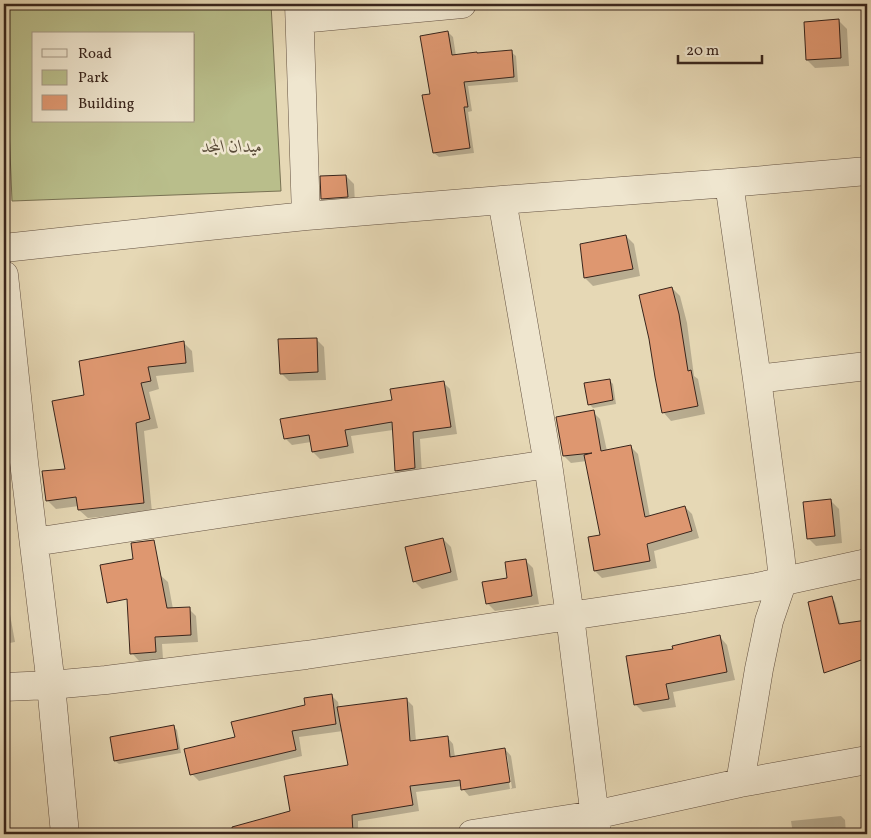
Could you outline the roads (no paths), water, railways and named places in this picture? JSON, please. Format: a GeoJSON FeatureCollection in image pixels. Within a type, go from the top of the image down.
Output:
{"type":"FeatureCollection","features":[{"type":"Feature","properties":{"kind":"street"},"geometry":{"type":"LineString","coordinates":[[306,216],[299,11],[462,4]]}},
{"type":"Feature","properties":{"kind":"street"},"geometry":{"type":"LineString","coordinates":[[4,248],[306,216],[867,171]]}},
{"type":"Feature","properties":{"kind":"street"},"geometry":{"type":"LineString","coordinates":[[729,183],[783,580],[769,621],[740,783]]}},
{"type":"Feature","properties":{"kind":"street"},"geometry":{"type":"LineString","coordinates":[[502,200],[548,464],[570,616],[596,825]]}},
{"type":"Feature","properties":{"kind":"street"},"geometry":{"type":"LineString","coordinates":[[4,274],[14,463],[34,542],[66,834]]}},
{"type":"Feature","properties":{"kind":"street"},"geometry":{"type":"LineString","coordinates":[[757,380],[867,366]]}},
{"type":"Feature","properties":{"kind":"street"},"geometry":{"type":"LineString","coordinates":[[34,542],[548,464]]}},
{"type":"Feature","properties":{"kind":"street"},"geometry":{"type":"LineString","coordinates":[[4,687],[106,680],[306,655],[757,587],[867,563]]}},
{"type":"Feature","properties":{"kind":"street"},"geometry":{"type":"LineString","coordinates":[[472,834],[596,825],[740,783],[867,760]]}},
{"type":"Feature","properties":{"kind":"park label","name":"ميدان المجد"},"geometry":{"type":"Point","coordinates":[232,147]}}]}
